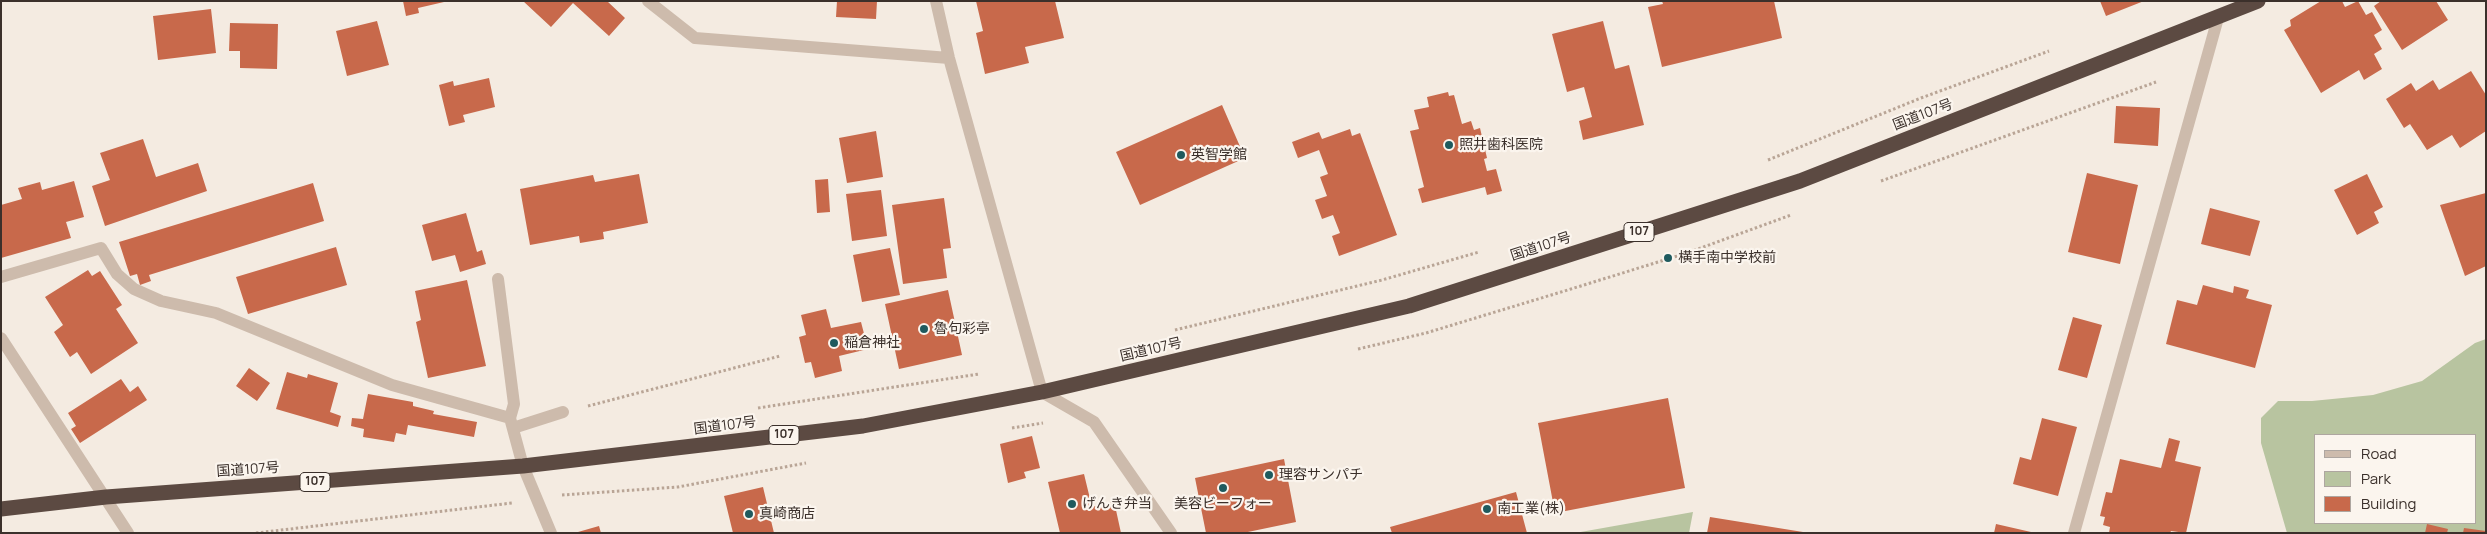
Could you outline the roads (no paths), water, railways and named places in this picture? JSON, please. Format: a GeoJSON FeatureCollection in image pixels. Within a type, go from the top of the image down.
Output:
{"type":"FeatureCollection","features":[{"type":"Feature","properties":{"kind":"highway","name":"国道107号"},"geometry":{"type":"LineString","coordinates":[[1,509],[106,497],[524,466],[863,426],[1042,392],[1428,300],[1800,181],[2258,1]]}},
{"type":"Feature","properties":{"kind":"street"},"geometry":{"type":"LineString","coordinates":[[648,1],[694,38],[949,58]]}},
{"type":"Feature","properties":{"kind":"street"},"geometry":{"type":"LineString","coordinates":[[936,1],[949,58],[1042,392],[1094,422],[1171,533]]}},
{"type":"Feature","properties":{"kind":"street"},"geometry":{"type":"LineString","coordinates":[[2074,533],[2218,18]]}},
{"type":"Feature","properties":{"kind":"street"},"geometry":{"type":"LineString","coordinates":[[1,277],[101,248],[117,274],[134,289],[161,300],[216,313],[392,385],[512,423],[563,412]]}},
{"type":"Feature","properties":{"kind":"street"},"geometry":{"type":"LineString","coordinates":[[498,279],[514,404],[512,423],[524,466],[551,533]]}},
{"type":"Feature","properties":{"kind":"street"},"geometry":{"type":"LineString","coordinates":[[1,338],[128,533]]}},
{"type":"Feature","properties":{"kind":"place","name":"照井歯科医院"},"geometry":{"type":"Point","coordinates":[1449,145]}},
{"type":"Feature","properties":{"kind":"place","name":"英智学館"},"geometry":{"type":"Point","coordinates":[1181,155]}},
{"type":"Feature","properties":{"kind":"place","name":"横手南中学校前"},"geometry":{"type":"Point","coordinates":[1668,258]}},
{"type":"Feature","properties":{"kind":"place","name":"魯句彩亭"},"geometry":{"type":"Point","coordinates":[924,329]}},
{"type":"Feature","properties":{"kind":"place","name":"稲倉神社"},"geometry":{"type":"Point","coordinates":[834,343]}},
{"type":"Feature","properties":{"kind":"place","name":"理容サンパチ"},"geometry":{"type":"Point","coordinates":[1269,475]}},
{"type":"Feature","properties":{"kind":"place","name":"美容ビーフォー"},"geometry":{"type":"Point","coordinates":[1223,488]}},
{"type":"Feature","properties":{"kind":"place","name":"げんき弁当"},"geometry":{"type":"Point","coordinates":[1072,504]}},
{"type":"Feature","properties":{"kind":"place","name":"南工業(株)"},"geometry":{"type":"Point","coordinates":[1487,509]}},
{"type":"Feature","properties":{"kind":"place","name":"真崎商店"},"geometry":{"type":"Point","coordinates":[749,514]}}]}
